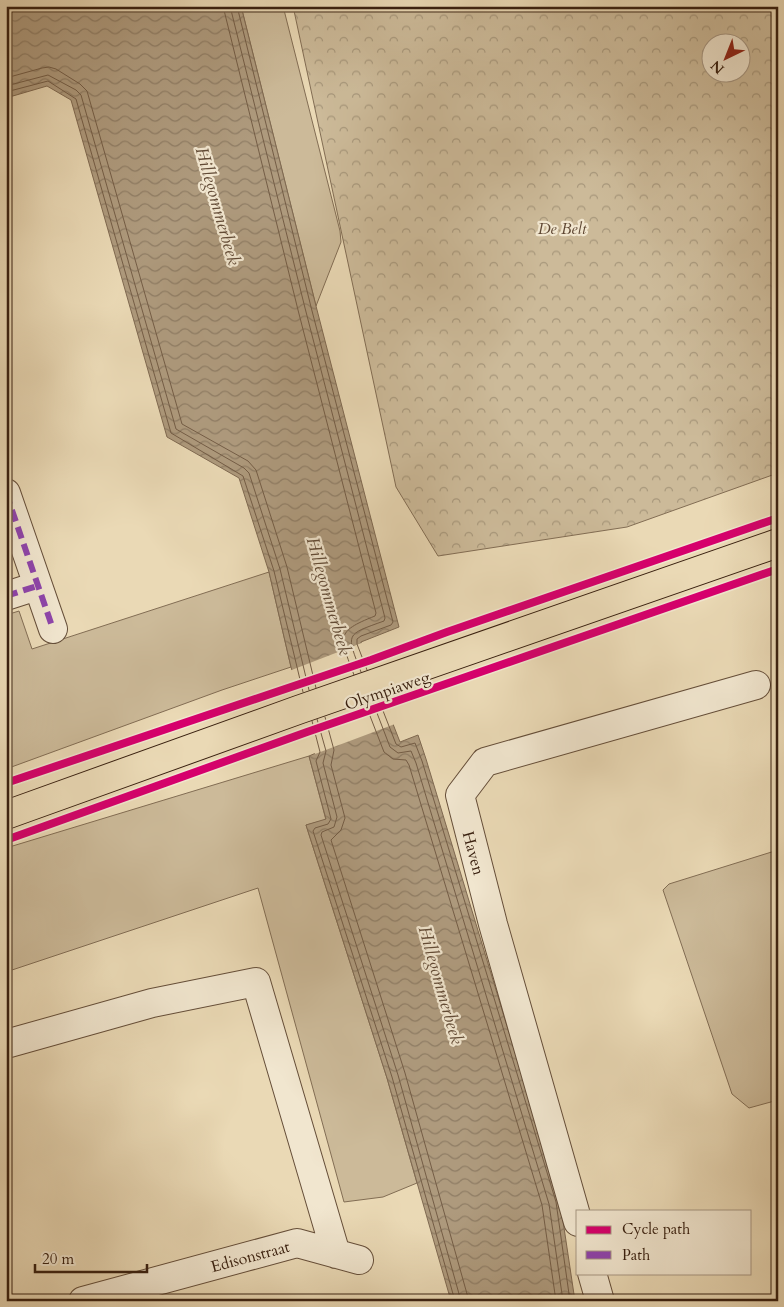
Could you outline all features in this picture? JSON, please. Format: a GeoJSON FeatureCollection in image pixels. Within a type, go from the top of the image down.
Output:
{"type":"FeatureCollection","features":[{"type":"Feature","properties":{"kind":"main road","name":"Olympiaweg"},"geometry":{"type":"LineString","coordinates":[[6,815],[298,710],[778,543]]}},
{"type":"Feature","properties":{"kind":"street"},"geometry":{"type":"LineString","coordinates":[[6,493],[53,630]]}},
{"type":"Feature","properties":{"kind":"street"},"geometry":{"type":"LineString","coordinates":[[6,596],[37,586]]}},
{"type":"Feature","properties":{"kind":"street","name":"Haven"},"geometry":{"type":"LineString","coordinates":[[576,1215],[493,924],[460,795],[485,762],[756,685]]}},
{"type":"Feature","properties":{"kind":"street","name":"Edisonstraat"},"geometry":{"type":"LineString","coordinates":[[6,1044],[152,1003],[256,982],[347,1257],[297,1243],[83,1301]]}},
{"type":"Feature","properties":{"kind":"street"},"geometry":{"type":"LineString","coordinates":[[592,1274],[600,1301]]}},
{"type":"Feature","properties":{"kind":"green space"},"geometry":{"type":"Polygon","coordinates":[[[241,6],[283,6],[340,231],[341,242],[316,306],[241,6]]]}},
{"type":"Feature","properties":{"kind":"green space","name":"De Belt"},"geometry":{"type":"Polygon","coordinates":[[[293,6],[778,6],[778,473],[627,527],[438,556],[396,487],[293,6]]]}},
{"type":"Feature","properties":{"kind":"green space"},"geometry":{"type":"Polygon","coordinates":[[[269,572],[291,667],[222,690],[6,769],[6,639],[8,639],[6,615],[19,611],[32,649],[269,572]]]}},
{"type":"Feature","properties":{"kind":"green space"},"geometry":{"type":"Polygon","coordinates":[[[309,756],[326,820],[306,825],[387,1078],[417,1183],[383,1197],[344,1202],[258,888],[6,972],[6,848],[309,756]]]}},
{"type":"Feature","properties":{"kind":"green space"},"geometry":{"type":"Polygon","coordinates":[[[778,850],[778,1100],[749,1108],[732,1094],[663,890],[669,884],[778,850]]]}},
{"type":"Feature","properties":{"kind":"water","name":"Hillegommerbeek"},"geometry":{"type":"Polygon","coordinates":[[[6,6],[241,6],[399,627],[361,642],[400,742],[418,735],[426,759],[560,1201],[575,1301],[451,1301],[387,1078],[306,825],[326,819],[309,756],[316,753],[291,667],[269,572],[239,478],[167,437],[71,100],[47,86],[6,98],[6,6]]]}},
{"type":"Feature","properties":{"kind":"pier"},"geometry":{"type":"Polygon","coordinates":[[[364,642],[395,724],[315,754],[289,671],[364,642]]]}},
{"type":"Feature","properties":{"kind":"marked path"},"geometry":{"type":"LineString","coordinates":[[6,493],[53,629]]}},
{"type":"Feature","properties":{"kind":"marked path"},"geometry":{"type":"LineString","coordinates":[[6,596],[37,586]]}},
{"type":"Feature","properties":{"kind":"cycle path"},"geometry":{"type":"LineString","coordinates":[[6,783],[371,660],[778,518]]}},
{"type":"Feature","properties":{"kind":"cycle path"},"geometry":{"type":"LineString","coordinates":[[6,840],[307,732],[778,569]]}}]}
